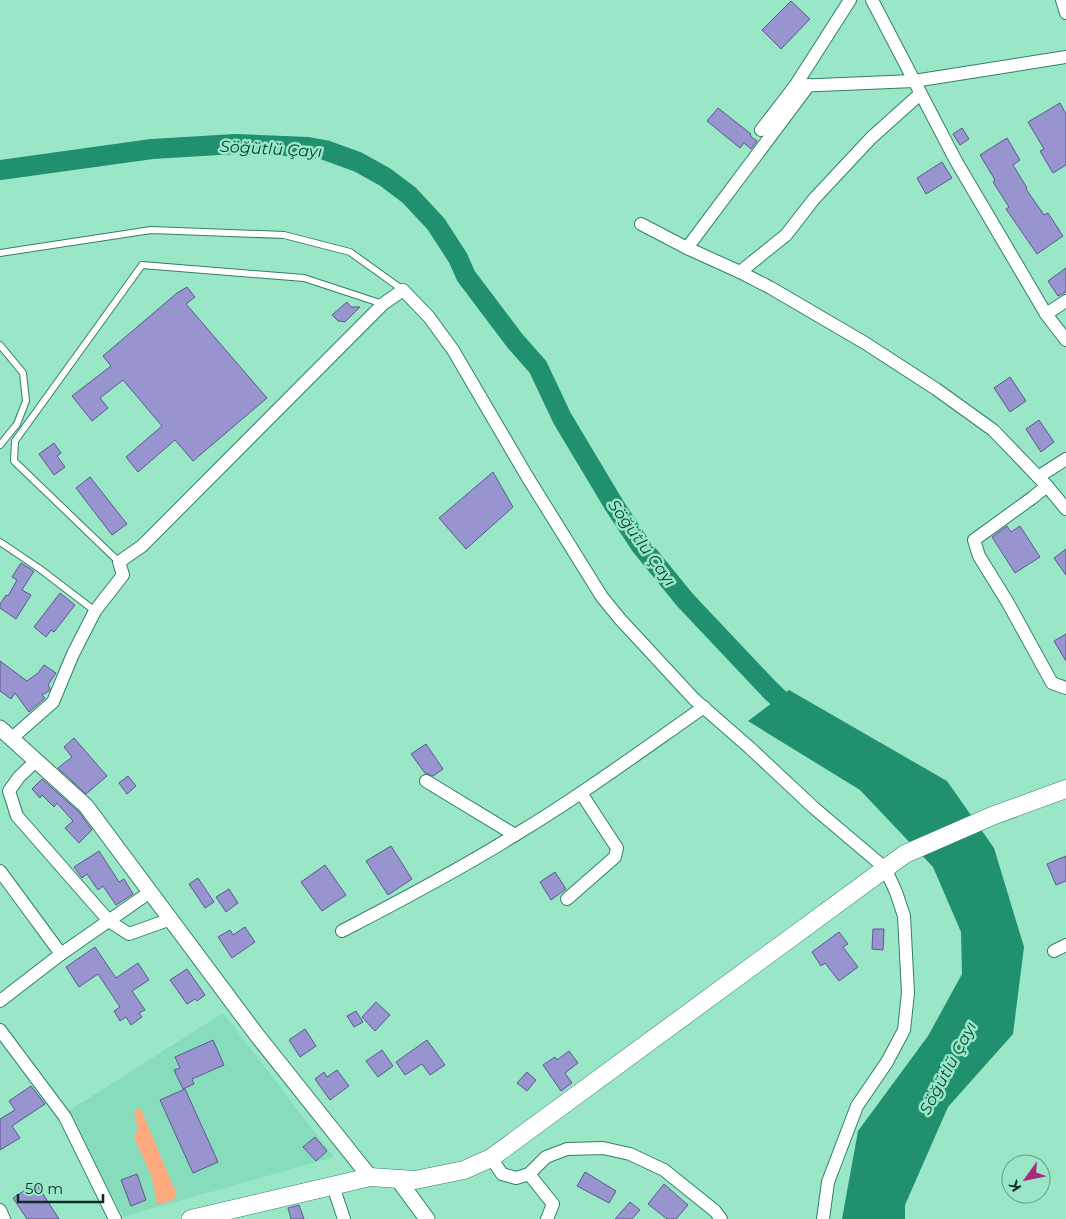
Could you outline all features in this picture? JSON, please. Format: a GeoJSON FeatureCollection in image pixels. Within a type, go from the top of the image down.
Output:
{"type":"FeatureCollection","features":[{"type":"Feature","properties":{"kind":"main road"},"geometry":{"type":"LineString","coordinates":[[191,1219],[370,1177],[415,1180],[464,1170],[491,1158],[905,854],[992,816],[1066,790]]}},
{"type":"Feature","properties":{"kind":"street"},"geometry":{"type":"LineString","coordinates":[[761,130],[795,86],[850,0]]}},
{"type":"Feature","properties":{"kind":"street"},"geometry":{"type":"LineString","coordinates":[[872,0],[956,161],[1046,314],[1066,340]]}},
{"type":"Feature","properties":{"kind":"street"},"geometry":{"type":"LineString","coordinates":[[1062,0],[1066,13]]}},
{"type":"Feature","properties":{"kind":"street"},"geometry":{"type":"LineString","coordinates":[[795,86],[914,81],[1066,57]]}},
{"type":"Feature","properties":{"kind":"street"},"geometry":{"type":"LineString","coordinates":[[687,248],[809,85]]}},
{"type":"Feature","properties":{"kind":"street"},"geometry":{"type":"LineString","coordinates":[[740,272],[786,235],[814,199],[871,138],[920,94]]}},
{"type":"Feature","properties":{"kind":"street"},"geometry":{"type":"LineString","coordinates":[[642,224],[771,288],[857,338],[936,389],[993,430],[1066,509]]}},
{"type":"Feature","properties":{"kind":"street"},"geometry":{"type":"LineString","coordinates":[[370,1177],[256,1034],[86,806],[6,733],[53,702],[73,654],[95,611],[123,575],[120,562],[142,546],[383,304],[403,290],[453,350],[528,478],[602,597],[644,646],[704,707],[814,807],[885,868],[904,916],[908,993],[904,1030],[887,1062],[857,1106],[828,1182],[823,1219]]}},
{"type":"Feature","properties":{"kind":"street"},"geometry":{"type":"LineString","coordinates":[[1046,314],[1066,301]]}},
{"type":"Feature","properties":{"kind":"street"},"geometry":{"type":"LineString","coordinates":[[1066,459],[1042,482],[1032,498],[974,540],[979,556],[1008,602],[1052,683],[1066,688]]}},
{"type":"Feature","properties":{"kind":"street"},"geometry":{"type":"LineString","coordinates":[[342,931],[428,886],[516,835],[581,793],[704,707]]}},
{"type":"Feature","properties":{"kind":"street"},"geometry":{"type":"LineString","coordinates":[[37,760],[4,794],[17,816],[109,921],[129,934],[170,919]]}},
{"type":"Feature","properties":{"kind":"street"},"geometry":{"type":"LineString","coordinates":[[426,781],[516,835]]}},
{"type":"Feature","properties":{"kind":"street"},"geometry":{"type":"LineString","coordinates":[[567,899],[616,857],[617,848],[581,793]]}},
{"type":"Feature","properties":{"kind":"street"},"geometry":{"type":"LineString","coordinates":[[0,871],[61,954]]}},
{"type":"Feature","properties":{"kind":"street"},"geometry":{"type":"LineString","coordinates":[[0,1000],[61,954],[150,892]]}},
{"type":"Feature","properties":{"kind":"street"},"geometry":{"type":"LineString","coordinates":[[1054,950],[1066,945]]}},
{"type":"Feature","properties":{"kind":"street"},"geometry":{"type":"LineString","coordinates":[[0,1030],[65,1117],[115,1219]]}},
{"type":"Feature","properties":{"kind":"street"},"geometry":{"type":"LineString","coordinates":[[491,1158],[502,1174],[516,1178],[529,1174],[546,1157],[567,1149],[603,1148],[630,1154],[664,1170],[714,1216]]}},
{"type":"Feature","properties":{"kind":"street"},"geometry":{"type":"LineString","coordinates":[[529,1174],[553,1204],[547,1219]]}},
{"type":"Feature","properties":{"kind":"street"},"geometry":{"type":"LineString","coordinates":[[398,1178],[427,1219]]}},
{"type":"Feature","properties":{"kind":"street"},"geometry":{"type":"LineString","coordinates":[[333,1186],[344,1219]]}},
{"type":"Feature","properties":{"kind":"street"},"geometry":{"type":"LineString","coordinates":[[0,1210],[4,1219]]}},
{"type":"Feature","properties":{"kind":"lane"},"geometry":{"type":"LineString","coordinates":[[0,253],[152,230],[284,235],[350,252],[403,290]]}},
{"type":"Feature","properties":{"kind":"lane"},"geometry":{"type":"LineString","coordinates":[[120,562],[14,461],[15,441],[142,265],[304,278],[383,304]]}},
{"type":"Feature","properties":{"kind":"lane"},"geometry":{"type":"LineString","coordinates":[[0,345],[23,373],[26,401],[17,424],[0,445]]}},
{"type":"Feature","properties":{"kind":"lane"},"geometry":{"type":"LineString","coordinates":[[0,542],[40,569],[95,611]]}},
{"type":"Feature","properties":{"kind":"shaded area"},"geometry":{"type":"Polygon","coordinates":[[[223,1013],[334,1157],[123,1217],[67,1112],[223,1013]]]}},
{"type":"Feature","properties":{"kind":"shaded area"},"geometry":{"type":"Polygon","coordinates":[[[140,1107],[177,1195],[170,1201],[154,1205],[157,1202],[151,1175],[134,1137],[138,1128],[134,1113],[140,1107]]]}},
{"type":"Feature","properties":{"kind":"water"},"geometry":{"type":"Polygon","coordinates":[[[789,690],[947,781],[994,848],[1024,947],[1013,1034],[948,1107],[905,1205],[905,1219],[842,1219],[858,1131],[928,1036],[962,974],[961,932],[933,867],[860,790],[748,721],[789,690]]]}},
{"type":"Feature","properties":{"kind":"building"},"geometry":{"type":"Polygon","coordinates":[[[791,1],[810,19],[781,49],[762,30],[791,1]]]}},
{"type":"Feature","properties":{"kind":"building"},"geometry":{"type":"Polygon","coordinates":[[[1060,103],[1066,114],[1066,165],[1053,173],[1040,151],[1044,149],[1028,122],[1060,103]]]}},
{"type":"Feature","properties":{"kind":"building"},"geometry":{"type":"Polygon","coordinates":[[[718,108],[757,141],[751,149],[744,143],[740,148],[707,121],[718,108]]]}},
{"type":"Feature","properties":{"kind":"building"},"geometry":{"type":"Polygon","coordinates":[[[962,128],[969,139],[960,145],[953,134],[962,128]]]}},
{"type":"Feature","properties":{"kind":"building"},"geometry":{"type":"Polygon","coordinates":[[[1007,138],[1020,160],[1013,165],[1026,189],[1044,215],[1048,213],[1063,236],[1037,254],[1006,209],[1009,207],[993,182],[995,180],[980,155],[1007,138]]]}},
{"type":"Feature","properties":{"kind":"building"},"geometry":{"type":"Polygon","coordinates":[[[942,162],[952,178],[926,194],[917,178],[942,162]]]}},
{"type":"Feature","properties":{"kind":"building"},"geometry":{"type":"Polygon","coordinates":[[[1066,268],[1066,292],[1058,296],[1048,281],[1066,268]]]}},
{"type":"Feature","properties":{"kind":"building"},"geometry":{"type":"Polygon","coordinates":[[[187,287],[195,297],[186,304],[267,398],[193,461],[175,440],[138,472],[126,457],[162,426],[123,380],[100,398],[108,408],[92,421],[72,396],[111,366],[103,356],[177,293],[187,287]]]}},
{"type":"Feature","properties":{"kind":"building"},"geometry":{"type":"Polygon","coordinates":[[[347,302],[351,307],[360,307],[345,322],[338,321],[332,315],[347,302]]]}},
{"type":"Feature","properties":{"kind":"building"},"geometry":{"type":"Polygon","coordinates":[[[1010,377],[1026,401],[1010,412],[994,388],[1010,377]]]}},
{"type":"Feature","properties":{"kind":"building"},"geometry":{"type":"Polygon","coordinates":[[[1039,420],[1054,442],[1041,452],[1026,429],[1039,420]]]}},
{"type":"Feature","properties":{"kind":"building"},"geometry":{"type":"Polygon","coordinates":[[[54,443],[61,453],[57,456],[65,467],[54,475],[39,454],[54,443]]]}},
{"type":"Feature","properties":{"kind":"building"},"geometry":{"type":"Polygon","coordinates":[[[493,472],[513,507],[466,549],[439,518],[493,472]]]}},
{"type":"Feature","properties":{"kind":"building"},"geometry":{"type":"Polygon","coordinates":[[[90,477],[127,524],[112,535],[76,488],[90,477]]]}},
{"type":"Feature","properties":{"kind":"building"},"geometry":{"type":"Polygon","coordinates":[[[1007,526],[1011,532],[1020,526],[1040,557],[1015,573],[992,537],[1007,526]]]}},
{"type":"Feature","properties":{"kind":"building"},"geometry":{"type":"Polygon","coordinates":[[[1066,549],[1066,575],[1054,558],[1066,549]]]}},
{"type":"Feature","properties":{"kind":"building"},"geometry":{"type":"Polygon","coordinates":[[[21,563],[34,571],[22,590],[31,595],[16,619],[0,608],[0,604],[6,595],[8,596],[17,580],[12,577],[21,563]]]}},
{"type":"Feature","properties":{"kind":"building"},"geometry":{"type":"Polygon","coordinates":[[[60,593],[75,605],[54,632],[51,630],[46,637],[34,627],[60,593]]]}},
{"type":"Feature","properties":{"kind":"building"},"geometry":{"type":"Polygon","coordinates":[[[1066,634],[1066,661],[1054,641],[1066,634]]]}},
{"type":"Feature","properties":{"kind":"building"},"geometry":{"type":"Polygon","coordinates":[[[0,661],[27,681],[38,673],[44,665],[56,673],[48,685],[49,691],[42,695],[45,698],[29,712],[15,693],[11,699],[0,691],[0,661]]]}},
{"type":"Feature","properties":{"kind":"building"},"geometry":{"type":"Polygon","coordinates":[[[74,738],[107,776],[86,794],[58,768],[72,757],[64,747],[74,738]]]}},
{"type":"Feature","properties":{"kind":"building"},"geometry":{"type":"Polygon","coordinates":[[[426,744],[443,769],[433,776],[425,773],[411,754],[426,744]]]}},
{"type":"Feature","properties":{"kind":"building"},"geometry":{"type":"Polygon","coordinates":[[[128,776],[136,786],[127,794],[119,783],[128,776]]]}},
{"type":"Feature","properties":{"kind":"building"},"geometry":{"type":"Polygon","coordinates":[[[42,779],[79,812],[92,830],[79,843],[65,828],[73,821],[57,803],[54,807],[42,795],[40,798],[32,789],[42,779]]]}},
{"type":"Feature","properties":{"kind":"building"},"geometry":{"type":"Polygon","coordinates":[[[391,846],[412,879],[388,895],[366,861],[391,846]]]}},
{"type":"Feature","properties":{"kind":"building"},"geometry":{"type":"Polygon","coordinates":[[[99,851],[119,882],[124,879],[133,894],[116,905],[103,886],[98,890],[87,874],[82,878],[74,867],[99,851]]]}},
{"type":"Feature","properties":{"kind":"building"},"geometry":{"type":"Polygon","coordinates":[[[1066,856],[1066,881],[1056,885],[1047,864],[1066,856]]]}},
{"type":"Feature","properties":{"kind":"building"},"geometry":{"type":"Polygon","coordinates":[[[325,865],[346,895],[322,911],[301,882],[325,865]]]}},
{"type":"Feature","properties":{"kind":"building"},"geometry":{"type":"Polygon","coordinates":[[[555,872],[566,889],[551,900],[540,882],[555,872]]]}},
{"type":"Feature","properties":{"kind":"building"},"geometry":{"type":"Polygon","coordinates":[[[198,878],[214,902],[205,908],[189,884],[198,878]]]}},
{"type":"Feature","properties":{"kind":"building"},"geometry":{"type":"Polygon","coordinates":[[[229,889],[238,903],[226,912],[216,897],[229,889]]]}},
{"type":"Feature","properties":{"kind":"building"},"geometry":{"type":"Polygon","coordinates":[[[245,927],[255,942],[232,958],[218,937],[230,930],[233,935],[245,927]]]}},
{"type":"Feature","properties":{"kind":"building"},"geometry":{"type":"Polygon","coordinates":[[[873,929],[884,929],[883,950],[872,949],[873,929]]]}},
{"type":"Feature","properties":{"kind":"building"},"geometry":{"type":"Polygon","coordinates":[[[839,932],[848,944],[843,947],[858,967],[839,981],[825,963],[821,966],[812,952],[839,932]]]}},
{"type":"Feature","properties":{"kind":"building"},"geometry":{"type":"Polygon","coordinates":[[[95,947],[116,978],[138,963],[149,980],[132,991],[145,1010],[139,1013],[142,1017],[131,1025],[126,1017],[120,1021],[114,1011],[120,1007],[98,974],[79,987],[66,967],[95,947]]]}},
{"type":"Feature","properties":{"kind":"building"},"geometry":{"type":"Polygon","coordinates":[[[187,969],[205,995],[197,1001],[195,999],[187,1004],[170,980],[187,969]]]}},
{"type":"Feature","properties":{"kind":"building"},"geometry":{"type":"Polygon","coordinates":[[[376,1002],[390,1015],[375,1031],[362,1017],[376,1002]]]}},
{"type":"Feature","properties":{"kind":"building"},"geometry":{"type":"Polygon","coordinates":[[[356,1011],[363,1022],[354,1027],[347,1016],[356,1011]]]}},
{"type":"Feature","properties":{"kind":"building"},"geometry":{"type":"Polygon","coordinates":[[[305,1029],[316,1046],[300,1057],[289,1040],[305,1029]]]}},
{"type":"Feature","properties":{"kind":"building"},"geometry":{"type":"Polygon","coordinates":[[[213,1040],[224,1065],[192,1079],[194,1084],[183,1089],[174,1070],[180,1068],[175,1057],[213,1040]]]}},
{"type":"Feature","properties":{"kind":"building"},"geometry":{"type":"Polygon","coordinates":[[[427,1040],[445,1065],[430,1075],[422,1064],[405,1075],[396,1062],[427,1040]]]}},
{"type":"Feature","properties":{"kind":"building"},"geometry":{"type":"Polygon","coordinates":[[[382,1050],[393,1066],[378,1077],[366,1061],[382,1050]]]}},
{"type":"Feature","properties":{"kind":"building"},"geometry":{"type":"Polygon","coordinates":[[[569,1051],[578,1063],[565,1073],[572,1083],[561,1091],[543,1065],[555,1057],[557,1060],[569,1051]]]}},
{"type":"Feature","properties":{"kind":"building"},"geometry":{"type":"Polygon","coordinates":[[[337,1070],[349,1086],[330,1100],[315,1079],[324,1072],[327,1077],[337,1070]]]}},
{"type":"Feature","properties":{"kind":"building"},"geometry":{"type":"Polygon","coordinates":[[[527,1072],[536,1080],[527,1091],[517,1083],[527,1072]]]}},
{"type":"Feature","properties":{"kind":"building"},"geometry":{"type":"Polygon","coordinates":[[[31,1086],[45,1104],[12,1126],[20,1138],[0,1150],[0,1119],[15,1110],[9,1101],[31,1086]]]}},
{"type":"Feature","properties":{"kind":"building"},"geometry":{"type":"Polygon","coordinates":[[[185,1089],[218,1162],[193,1173],[160,1100],[185,1089]]]}},
{"type":"Feature","properties":{"kind":"building"},"geometry":{"type":"Polygon","coordinates":[[[315,1137],[327,1151],[316,1161],[303,1147],[315,1137]]]}},
{"type":"Feature","properties":{"kind":"building"},"geometry":{"type":"Polygon","coordinates":[[[585,1172],[616,1191],[609,1203],[577,1186],[585,1172]]]}},
{"type":"Feature","properties":{"kind":"building"},"geometry":{"type":"Polygon","coordinates":[[[137,1174],[146,1200],[131,1206],[121,1180],[137,1174]]]}},
{"type":"Feature","properties":{"kind":"building"},"geometry":{"type":"Polygon","coordinates":[[[36,1183],[59,1219],[27,1219],[13,1198],[36,1183]]]}},
{"type":"Feature","properties":{"kind":"building"},"geometry":{"type":"Polygon","coordinates":[[[664,1184],[688,1205],[676,1219],[667,1219],[648,1204],[664,1184]]]}},
{"type":"Feature","properties":{"kind":"building"},"geometry":{"type":"Polygon","coordinates":[[[630,1202],[640,1210],[632,1219],[615,1219],[630,1202]]]}},
{"type":"Feature","properties":{"kind":"building"},"geometry":{"type":"Polygon","coordinates":[[[299,1205],[304,1219],[291,1219],[288,1208],[299,1205]]]}},
{"type":"Feature","properties":{"kind":"waterway","name":"Söğütlü Çayı"},"geometry":{"type":"LineString","coordinates":[[0,170],[152,149],[235,144],[308,147],[325,150],[358,162],[385,177],[409,195],[436,224],[458,258],[466,276],[515,341],[538,367],[562,418],[641,546],[685,600],[798,717]]}}]}
